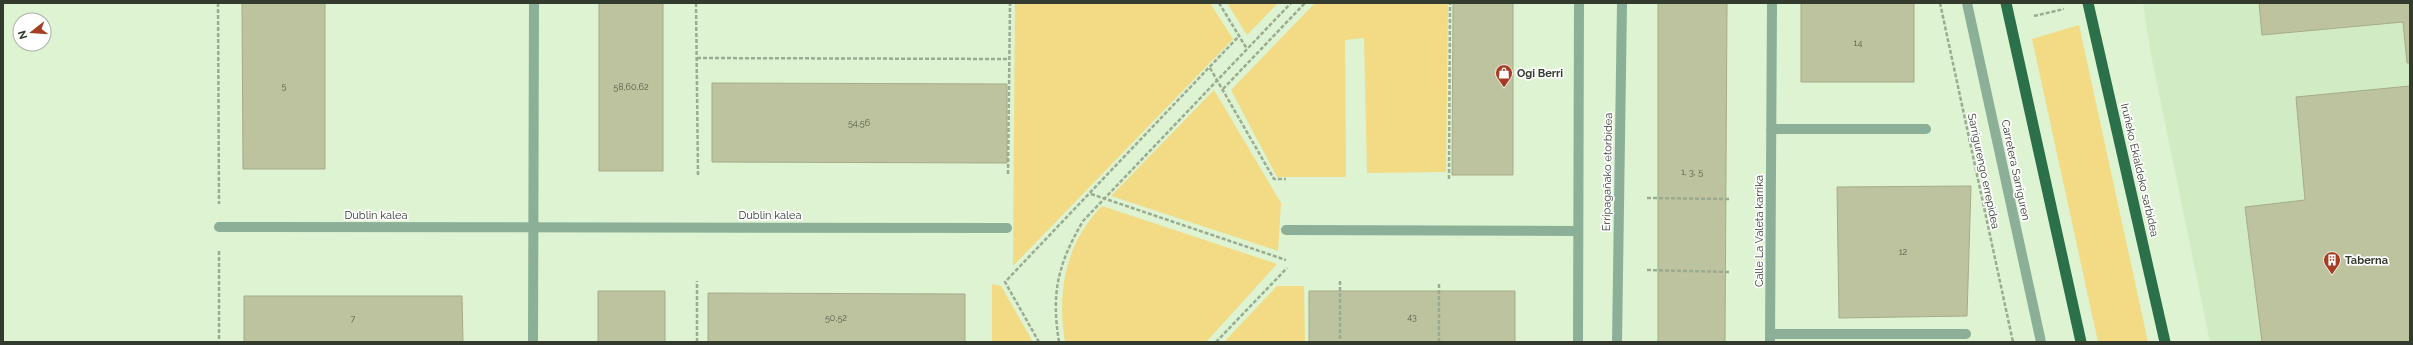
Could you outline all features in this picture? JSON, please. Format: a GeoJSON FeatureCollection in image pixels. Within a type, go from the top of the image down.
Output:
{"type":"FeatureCollection","features":[{"type":"Feature","properties":{"kind":"highway"},"geometry":{"type":"LineString","coordinates":[[2006,3],[2081,342]]}},
{"type":"Feature","properties":{"kind":"highway","name":"Iruñeko Ekialdeko sarbidea"},"geometry":{"type":"LineString","coordinates":[[2088,3],[2165,342]]}},
{"type":"Feature","properties":{"kind":"street"},"geometry":{"type":"LineString","coordinates":[[534,3],[534,342]]}},
{"type":"Feature","properties":{"kind":"street"},"geometry":{"type":"LineString","coordinates":[[1578,342],[1579,3]]}},
{"type":"Feature","properties":{"kind":"street","name":"Erripagañako etorbidea"},"geometry":{"type":"LineString","coordinates":[[1617,342],[1622,3]]}},
{"type":"Feature","properties":{"kind":"street","name":"Calle La Valeta karrika"},"geometry":{"type":"LineString","coordinates":[[1772,3],[1770,338],[1966,334]]}},
{"type":"Feature","properties":{"kind":"street","name":"Carretera Sarriguren"},"geometry":{"type":"LineString","coordinates":[[1967,3],[2041,342]]}},
{"type":"Feature","properties":{"kind":"street"},"geometry":{"type":"LineString","coordinates":[[1771,129],[1926,129]]}},
{"type":"Feature","properties":{"kind":"street","name":"Dublin kalea"},"geometry":{"type":"LineString","coordinates":[[219,227],[533,226],[1007,228]]}},
{"type":"Feature","properties":{"kind":"street"},"geometry":{"type":"LineString","coordinates":[[1286,230],[1578,231]]}},
{"type":"Feature","properties":{"kind":"path"},"geometry":{"type":"LineString","coordinates":[[218,3],[219,342]]}},
{"type":"Feature","properties":{"kind":"path"},"geometry":{"type":"LineString","coordinates":[[696,3],[698,176]]}},
{"type":"Feature","properties":{"kind":"path"},"geometry":{"type":"LineString","coordinates":[[1008,174],[1010,3]]}},
{"type":"Feature","properties":{"kind":"path"},"geometry":{"type":"LineString","coordinates":[[1219,3],[1248,49]]}},
{"type":"Feature","properties":{"kind":"path"},"geometry":{"type":"LineString","coordinates":[[1059,342],[1054,315],[1057,281],[1071,243],[1083,221],[1291,3]]}},
{"type":"Feature","properties":{"kind":"path"},"geometry":{"type":"LineString","coordinates":[[1222,89],[1305,3]]}},
{"type":"Feature","properties":{"kind":"path"},"geometry":{"type":"LineString","coordinates":[[1449,179],[1450,3]]}},
{"type":"Feature","properties":{"kind":"path","name":"Sarrigurengo errepidea"},"geometry":{"type":"LineString","coordinates":[[1940,3],[2013,342]]}},
{"type":"Feature","properties":{"kind":"path"},"geometry":{"type":"LineString","coordinates":[[1039,342],[1005,282],[1091,194],[1239,36]]}},
{"type":"Feature","properties":{"kind":"path"},"geometry":{"type":"LineString","coordinates":[[697,58],[1009,60]]}},
{"type":"Feature","properties":{"kind":"path"},"geometry":{"type":"LineString","coordinates":[[1210,68],[1274,179],[1286,179]]}},
{"type":"Feature","properties":{"kind":"path"},"geometry":{"type":"LineString","coordinates":[[1091,194],[1286,260]]}},
{"type":"Feature","properties":{"kind":"path"},"geometry":{"type":"LineString","coordinates":[[1647,198],[1729,199]]}},
{"type":"Feature","properties":{"kind":"path"},"geometry":{"type":"LineString","coordinates":[[1216,342],[1286,268]]}},
{"type":"Feature","properties":{"kind":"path"},"geometry":{"type":"LineString","coordinates":[[1647,270],[1729,272]]}},
{"type":"Feature","properties":{"kind":"path"},"geometry":{"type":"LineString","coordinates":[[697,281],[697,342]]}},
{"type":"Feature","properties":{"kind":"path"},"geometry":{"type":"LineString","coordinates":[[1340,281],[1340,342]]}},
{"type":"Feature","properties":{"kind":"path"},"geometry":{"type":"LineString","coordinates":[[1439,282],[1439,342]]}},
{"type":"Feature","properties":{"kind":"shaded area"},"geometry":{"type":"Polygon","coordinates":[[[1015,3],[1210,3],[1233,39],[1013,266],[1015,3]]]}},
{"type":"Feature","properties":{"kind":"shaded area"},"geometry":{"type":"Polygon","coordinates":[[[1227,3],[1278,3],[1247,35],[1227,3]]]}},
{"type":"Feature","properties":{"kind":"shaded area"},"geometry":{"type":"Polygon","coordinates":[[[1315,3],[1448,3],[1446,172],[1367,173],[1364,38],[1345,40],[1346,177],[1277,177],[1231,90],[1315,3]]]}},
{"type":"Feature","properties":{"kind":"shaded area"},"geometry":{"type":"Polygon","coordinates":[[[2143,3],[2410,3],[2410,342],[2210,342],[2150,50],[2143,3]]]}},
{"type":"Feature","properties":{"kind":"shaded area"},"geometry":{"type":"Polygon","coordinates":[[[2079,25],[2148,342],[2098,342],[2032,39],[2079,25]]]}},
{"type":"Feature","properties":{"kind":"shaded area"},"geometry":{"type":"Polygon","coordinates":[[[1214,90],[1281,203],[1278,251],[1111,196],[1214,90]]]}},
{"type":"Feature","properties":{"kind":"shaded area"},"geometry":{"type":"Polygon","coordinates":[[[1102,206],[1277,264],[1206,342],[1065,342],[1062,305],[1063,287],[1067,269],[1079,236],[1102,206]]]}},
{"type":"Feature","properties":{"kind":"shaded area"},"geometry":{"type":"Polygon","coordinates":[[[992,284],[1001,286],[1033,342],[992,342],[992,284]]]}},
{"type":"Feature","properties":{"kind":"shaded area"},"geometry":{"type":"Polygon","coordinates":[[[1277,286],[1304,286],[1305,342],[1224,342],[1277,286]]]}},
{"type":"Feature","properties":{"kind":"building"},"geometry":{"type":"Polygon","coordinates":[[[242,3],[325,3],[325,169],[243,169],[242,3]]]}},
{"type":"Feature","properties":{"kind":"building"},"geometry":{"type":"Polygon","coordinates":[[[599,3],[663,3],[663,171],[599,171],[599,3]]]}},
{"type":"Feature","properties":{"kind":"building"},"geometry":{"type":"Polygon","coordinates":[[[1453,3],[1513,3],[1513,175],[1452,175],[1453,3]]]}},
{"type":"Feature","properties":{"kind":"building"},"geometry":{"type":"Polygon","coordinates":[[[1658,3],[1727,3],[1725,342],[1658,342],[1658,3]]]}},
{"type":"Feature","properties":{"kind":"building"},"geometry":{"type":"Polygon","coordinates":[[[1801,3],[1914,3],[1914,82],[1801,82],[1801,3]]]}},
{"type":"Feature","properties":{"kind":"building"},"geometry":{"type":"Polygon","coordinates":[[[2259,3],[2410,3],[2410,63],[2407,63],[2403,22],[2262,35],[2259,3]]]}},
{"type":"Feature","properties":{"kind":"building"},"geometry":{"type":"Polygon","coordinates":[[[712,83],[1007,84],[1007,163],[712,162],[712,83]]]}},
{"type":"Feature","properties":{"kind":"building","name":"Taberna"},"geometry":{"type":"Polygon","coordinates":[[[2410,86],[2410,342],[2262,342],[2245,207],[2305,200],[2296,97],[2410,86]]]}},
{"type":"Feature","properties":{"kind":"building"},"geometry":{"type":"Polygon","coordinates":[[[1971,186],[1967,316],[1839,318],[1837,187],[1971,186]]]}},
{"type":"Feature","properties":{"kind":"building"},"geometry":{"type":"Polygon","coordinates":[[[598,291],[665,291],[665,342],[598,342],[598,291]]]}},
{"type":"Feature","properties":{"kind":"building"},"geometry":{"type":"Polygon","coordinates":[[[1309,291],[1515,291],[1515,342],[1309,342],[1309,291]]]}},
{"type":"Feature","properties":{"kind":"building"},"geometry":{"type":"Polygon","coordinates":[[[708,293],[965,294],[965,342],[708,342],[708,293]]]}},
{"type":"Feature","properties":{"kind":"building"},"geometry":{"type":"Polygon","coordinates":[[[244,296],[462,296],[463,342],[244,342],[244,296]]]}},
{"type":"Feature","properties":{"kind":"place","name":"Ogi Berri"},"geometry":{"type":"Point","coordinates":[1504,88]}},
{"type":"Feature","properties":{"kind":"place","name":"Taberna"},"geometry":{"type":"Point","coordinates":[2332,275]}}]}
